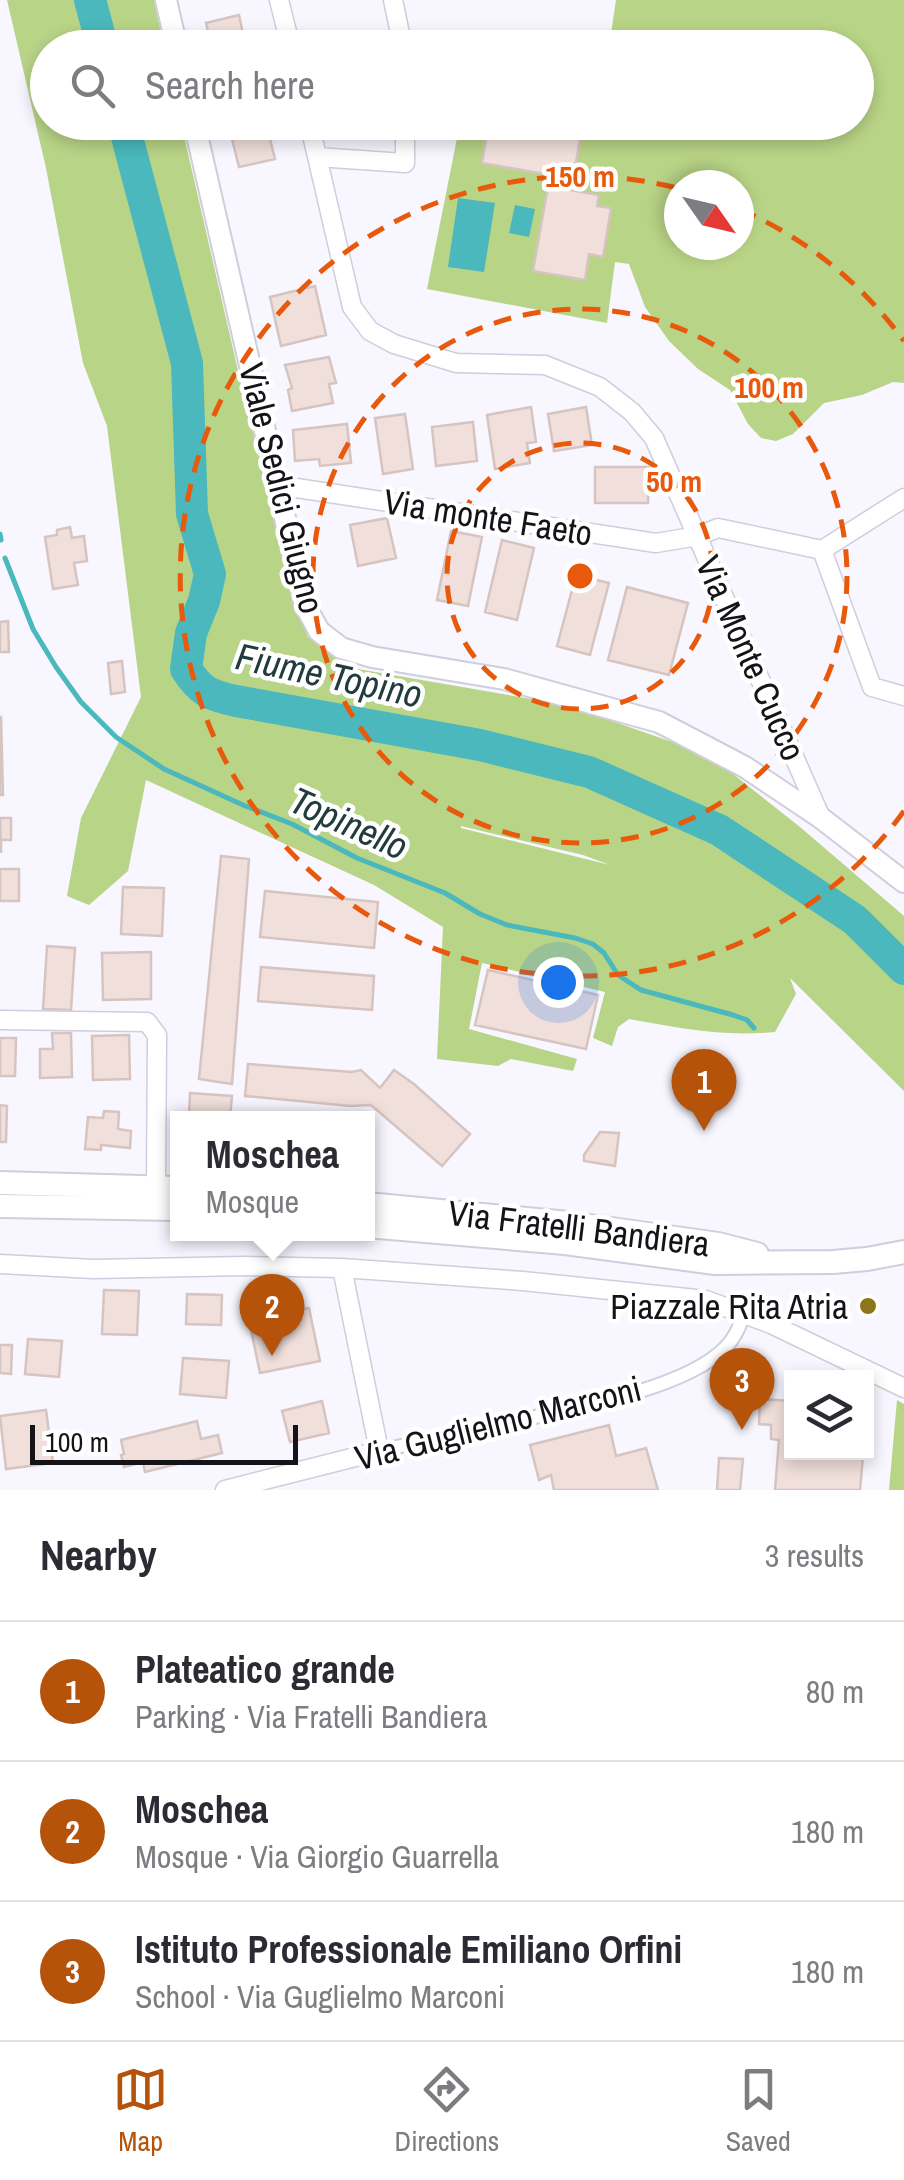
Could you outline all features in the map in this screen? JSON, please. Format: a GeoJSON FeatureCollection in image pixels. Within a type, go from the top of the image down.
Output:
{"type":"FeatureCollection","features":[{"type":"Feature","properties":{"kind":"main road"},"geometry":{"type":"LineString","coordinates":[[0,1183],[166,1187]]}},
{"type":"Feature","properties":{"kind":"main road","name":"Via Fratelli Bandiera"},"geometry":{"type":"LineString","coordinates":[[375,1205],[587,1226],[718,1244],[790,1262]]}},
{"type":"Feature","properties":{"kind":"main road"},"geometry":{"type":"LineString","coordinates":[[0,1206],[170,1209]]}},
{"type":"Feature","properties":{"kind":"main road","name":"Via Fratelli Bandiera"},"geometry":{"type":"LineString","coordinates":[[375,1227],[566,1243],[716,1263],[833,1262],[904,1252]]}},
{"type":"Feature","properties":{"kind":"street"},"geometry":{"type":"LineString","coordinates":[[166,0],[173,30]]}},
{"type":"Feature","properties":{"kind":"street"},"geometry":{"type":"LineString","coordinates":[[279,0],[287,30]]}},
{"type":"Feature","properties":{"kind":"street"},"geometry":{"type":"LineString","coordinates":[[393,0],[399,30]]}},
{"type":"Feature","properties":{"kind":"street","name":"Viale Sedici Giugno"},"geometry":{"type":"LineString","coordinates":[[198,140],[305,605],[319,632],[341,648],[372,657],[504,679],[658,722],[745,767],[821,818],[904,882]]}},
{"type":"Feature","properties":{"kind":"street","name":"Via Monte Cucco"},"geometry":{"type":"LineString","coordinates":[[313,140],[352,307],[370,330],[394,344],[456,363],[545,365],[600,387],[632,412],[654,438],[821,818]]}},
{"type":"Feature","properties":{"kind":"street"},"geometry":{"type":"LineString","coordinates":[[317,157],[405,163],[405,140]]}},
{"type":"Feature","properties":{"kind":"street","name":"Via monte Faeto"},"geometry":{"type":"LineString","coordinates":[[278,485],[656,543],[698,536],[718,528],[822,550]]}},
{"type":"Feature","properties":{"kind":"street"},"geometry":{"type":"LineString","coordinates":[[904,498],[822,550],[872,687],[904,696]]}},
{"type":"Feature","properties":{"kind":"street"},"geometry":{"type":"LineString","coordinates":[[0,1020],[147,1022],[157,1035],[166,1187]]}},
{"type":"Feature","properties":{"kind":"street"},"geometry":{"type":"LineString","coordinates":[[0,1264],[93,1269],[342,1268],[706,1300],[771,1324],[904,1388]]}},
{"type":"Feature","properties":{"kind":"street"},"geometry":{"type":"LineString","coordinates":[[342,1268],[379,1451]]}},
{"type":"Feature","properties":{"kind":"street","name":"Via Guglielmo Marconi"},"geometry":{"type":"LineString","coordinates":[[226,1490],[669,1381],[723,1350],[736,1335],[744,1315]]}},
{"type":"Feature","properties":{"kind":"green space"},"geometry":{"type":"Polygon","coordinates":[[[7,0],[154,0],[160,30],[30,30],[30,99],[7,0]]]}},
{"type":"Feature","properties":{"kind":"green space"},"geometry":{"type":"Polygon","coordinates":[[[616,0],[904,0],[904,383],[893,382],[862,395],[824,403],[793,434],[776,441],[761,438],[748,424],[730,390],[698,369],[669,341],[645,307],[629,264],[615,262],[607,323],[427,289],[457,140],[874,140],[874,30],[612,30],[616,0]]]}},
{"type":"Feature","properties":{"kind":"green space"},"geometry":{"type":"Polygon","coordinates":[[[40,140],[185,140],[286,566],[308,637],[352,668],[566,705],[692,749],[728,770],[904,916],[904,1091],[790,978],[796,994],[775,1032],[719,1032],[629,1019],[618,1027],[612,1046],[593,1038],[605,992],[482,963],[469,1029],[577,1059],[573,1071],[511,1059],[498,1066],[437,1059],[443,927],[374,885],[146,780],[128,871],[89,905],[67,896],[81,818],[141,697],[107,426],[83,363],[40,140]],[[461,826],[461,828],[610,865],[583,855],[461,826]]]}},
{"type":"Feature","properties":{"kind":"green space"},"geometry":{"type":"Polygon","coordinates":[[[897,1400],[904,1404],[904,1490],[889,1490],[897,1400]]]}},
{"type":"Feature","properties":{"kind":"water"},"geometry":{"type":"Polygon","coordinates":[[[458,198],[495,203],[484,272],[448,267],[458,198]]]}},
{"type":"Feature","properties":{"kind":"water"},"geometry":{"type":"Polygon","coordinates":[[[515,205],[535,209],[529,237],[509,233],[515,205]]]}},
{"type":"Feature","properties":{"kind":"building"},"geometry":{"type":"Polygon","coordinates":[[[239,15],[242,30],[208,30],[206,23],[239,15]]]}},
{"type":"Feature","properties":{"kind":"building"},"geometry":{"type":"Polygon","coordinates":[[[232,140],[270,140],[275,159],[239,167],[232,140]]]}},
{"type":"Feature","properties":{"kind":"building"},"geometry":{"type":"Polygon","coordinates":[[[486,140],[580,140],[573,179],[482,163],[486,140]]]}},
{"type":"Feature","properties":{"kind":"building"},"geometry":{"type":"Polygon","coordinates":[[[548,186],[599,195],[597,206],[611,208],[603,257],[589,254],[585,280],[533,271],[548,186]]]}},
{"type":"Feature","properties":{"kind":"building"},"geometry":{"type":"Polygon","coordinates":[[[315,286],[326,335],[281,346],[270,297],[315,286]]]}},
{"type":"Feature","properties":{"kind":"building"},"geometry":{"type":"Polygon","coordinates":[[[329,357],[336,383],[329,384],[333,403],[292,411],[288,390],[292,388],[285,365],[329,357]]]}},
{"type":"Feature","properties":{"kind":"building"},"geometry":{"type":"Polygon","coordinates":[[[531,407],[536,442],[527,443],[530,463],[495,469],[487,415],[531,407]]]}},
{"type":"Feature","properties":{"kind":"building"},"geometry":{"type":"Polygon","coordinates":[[[586,407],[592,445],[554,451],[548,414],[586,407]]]}},
{"type":"Feature","properties":{"kind":"building"},"geometry":{"type":"Polygon","coordinates":[[[405,414],[413,469],[383,474],[375,418],[405,414]]]}},
{"type":"Feature","properties":{"kind":"building"},"geometry":{"type":"Polygon","coordinates":[[[473,422],[477,461],[436,466],[432,427],[473,422]]]}},
{"type":"Feature","properties":{"kind":"building"},"geometry":{"type":"Polygon","coordinates":[[[347,424],[351,463],[320,466],[319,459],[295,461],[293,430],[347,424]]]}},
{"type":"Feature","properties":{"kind":"building"},"geometry":{"type":"Polygon","coordinates":[[[595,467],[649,467],[648,503],[595,503],[595,467]]]}},
{"type":"Feature","properties":{"kind":"building"},"geometry":{"type":"Polygon","coordinates":[[[387,518],[396,558],[358,566],[350,525],[387,518]]]}},
{"type":"Feature","properties":{"kind":"building"},"geometry":{"type":"Polygon","coordinates":[[[70,527],[72,538],[84,536],[87,561],[74,563],[78,585],[53,589],[45,537],[70,527]]]}},
{"type":"Feature","properties":{"kind":"building"},"geometry":{"type":"Polygon","coordinates":[[[451,531],[482,537],[468,606],[437,600],[451,531]]]}},
{"type":"Feature","properties":{"kind":"building"},"geometry":{"type":"Polygon","coordinates":[[[502,540],[534,548],[517,620],[485,612],[502,540]]]}},
{"type":"Feature","properties":{"kind":"building"},"geometry":{"type":"Polygon","coordinates":[[[576,575],[609,583],[590,655],[557,646],[576,575]]]}},
{"type":"Feature","properties":{"kind":"building"},"geometry":{"type":"Polygon","coordinates":[[[627,587],[688,603],[669,675],[608,660],[627,587]]]}},
{"type":"Feature","properties":{"kind":"building"},"geometry":{"type":"Polygon","coordinates":[[[8,621],[9,652],[0,652],[0,622],[8,621]]]}},
{"type":"Feature","properties":{"kind":"building"},"geometry":{"type":"Polygon","coordinates":[[[122,661],[125,692],[111,694],[108,663],[122,661]]]}},
{"type":"Feature","properties":{"kind":"building"},"geometry":{"type":"Polygon","coordinates":[[[1,717],[3,795],[0,795],[1,717]]]}},
{"type":"Feature","properties":{"kind":"building"},"geometry":{"type":"Polygon","coordinates":[[[0,818],[11,818],[11,840],[1,840],[1,853],[0,818]]]}},
{"type":"Feature","properties":{"kind":"building"},"geometry":{"type":"Polygon","coordinates":[[[221,856],[249,859],[232,1084],[199,1079],[221,856]]]}},
{"type":"Feature","properties":{"kind":"building"},"geometry":{"type":"Polygon","coordinates":[[[0,869],[19,869],[19,901],[0,901],[0,869]]]}},
{"type":"Feature","properties":{"kind":"building"},"geometry":{"type":"Polygon","coordinates":[[[123,887],[164,888],[162,936],[121,934],[123,887]]]}},
{"type":"Feature","properties":{"kind":"building"},"geometry":{"type":"Polygon","coordinates":[[[265,891],[378,902],[374,948],[260,937],[265,891]]]}},
{"type":"Feature","properties":{"kind":"building"},"geometry":{"type":"Polygon","coordinates":[[[47,946],[75,948],[71,1010],[43,1009],[47,946]]]}},
{"type":"Feature","properties":{"kind":"building"},"geometry":{"type":"Polygon","coordinates":[[[151,952],[151,999],[103,1000],[102,953],[151,952]]]}},
{"type":"Feature","properties":{"kind":"building"},"geometry":{"type":"Polygon","coordinates":[[[261,967],[374,976],[372,1010],[258,1001],[261,967]]]}},
{"type":"Feature","properties":{"kind":"building"},"geometry":{"type":"Polygon","coordinates":[[[488,970],[598,995],[586,1049],[475,1025],[488,970]]]}},
{"type":"Feature","properties":{"kind":"building"},"geometry":{"type":"Polygon","coordinates":[[[52,1033],[71,1033],[72,1077],[40,1078],[40,1049],[53,1049],[52,1033]]]}},
{"type":"Feature","properties":{"kind":"building"},"geometry":{"type":"Polygon","coordinates":[[[129,1035],[130,1079],[93,1080],[92,1036],[129,1035]]]}},
{"type":"Feature","properties":{"kind":"building"},"geometry":{"type":"Polygon","coordinates":[[[0,1038],[16,1038],[15,1076],[0,1076],[0,1038]]]}},
{"type":"Feature","properties":{"kind":"building"},"geometry":{"type":"Polygon","coordinates":[[[248,1064],[361,1070],[380,1088],[394,1070],[470,1134],[442,1166],[371,1105],[245,1096],[248,1064]]]}},
{"type":"Feature","properties":{"kind":"building"},"geometry":{"type":"Polygon","coordinates":[[[190,1093],[232,1096],[231,1111],[189,1111],[190,1093]]]}},
{"type":"Feature","properties":{"kind":"building"},"geometry":{"type":"Polygon","coordinates":[[[0,1105],[7,1106],[6,1142],[0,1142],[0,1105]]]}},
{"type":"Feature","properties":{"kind":"building"},"geometry":{"type":"Polygon","coordinates":[[[104,1111],[119,1112],[118,1129],[131,1131],[130,1148],[101,1145],[101,1150],[85,1149],[88,1117],[103,1118],[104,1111]]]}},
{"type":"Feature","properties":{"kind":"building"},"geometry":{"type":"Polygon","coordinates":[[[600,1132],[619,1133],[615,1166],[584,1161],[600,1132]]]}},
{"type":"Feature","properties":{"kind":"building"},"geometry":{"type":"Polygon","coordinates":[[[104,1290],[139,1291],[137,1335],[102,1334],[104,1290]]]}},
{"type":"Feature","properties":{"kind":"building"},"geometry":{"type":"Polygon","coordinates":[[[187,1294],[222,1295],[221,1325],[186,1324],[187,1294]]]}},
{"type":"Feature","properties":{"kind":"building"},"geometry":{"type":"Polygon","coordinates":[[[309,1308],[320,1361],[260,1373],[249,1320],[309,1308]]]}},
{"type":"Feature","properties":{"kind":"building"},"geometry":{"type":"Polygon","coordinates":[[[28,1339],[62,1341],[59,1377],[25,1374],[28,1339]]]}},
{"type":"Feature","properties":{"kind":"building"},"geometry":{"type":"Polygon","coordinates":[[[0,1345],[12,1345],[11,1374],[0,1373],[0,1345]]]}},
{"type":"Feature","properties":{"kind":"building"},"geometry":{"type":"Polygon","coordinates":[[[183,1358],[229,1361],[226,1398],[180,1394],[183,1358]]]}},
{"type":"Feature","properties":{"kind":"building"},"geometry":{"type":"Polygon","coordinates":[[[760,1399],[784,1400],[784,1460],[863,1460],[860,1490],[775,1490],[779,1440],[771,1439],[771,1425],[759,1424],[760,1399]]]}},
{"type":"Feature","properties":{"kind":"building"},"geometry":{"type":"Polygon","coordinates":[[[322,1401],[329,1433],[290,1442],[282,1411],[322,1401]]]}},
{"type":"Feature","properties":{"kind":"building"},"geometry":{"type":"Polygon","coordinates":[[[46,1410],[53,1463],[6,1469],[0,1416],[46,1410]]]}},
{"type":"Feature","properties":{"kind":"building"},"geometry":{"type":"Polygon","coordinates":[[[197,1421],[201,1439],[218,1435],[222,1453],[145,1472],[143,1462],[124,1467],[121,1440],[197,1421]]]}},
{"type":"Feature","properties":{"kind":"building"},"geometry":{"type":"Polygon","coordinates":[[[609,1425],[616,1456],[646,1448],[658,1490],[554,1490],[551,1475],[539,1480],[530,1445],[609,1425]]]}},
{"type":"Feature","properties":{"kind":"building"},"geometry":{"type":"Polygon","coordinates":[[[719,1458],[743,1459],[740,1490],[717,1490],[719,1458]]]}},
{"type":"Feature","properties":{"kind":"waterway","name":"Fiume Topino"},"geometry":{"type":"LineString","coordinates":[[90,0],[98,30]]}},
{"type":"Feature","properties":{"kind":"waterway","name":"Fiume Topino"},"geometry":{"type":"LineString","coordinates":[[128,140],[187,363],[192,514],[210,574],[191,633],[186,669],[196,683],[212,694],[236,701],[480,745],[589,772],[719,830],[855,920],[904,969]]}},
{"type":"Feature","properties":{"kind":"waterway","name":"Topinello"},"geometry":{"type":"LineString","coordinates":[[0,534],[1,540]]}},
{"type":"Feature","properties":{"kind":"waterway","name":"Topinello"},"geometry":{"type":"LineString","coordinates":[[5,558],[33,629],[81,702],[116,737],[164,769],[292,824],[357,858],[445,893],[480,914],[507,925],[593,944],[618,975],[641,990],[733,1015],[747,1020],[754,1028]]}},
{"type":"Feature","properties":{"kind":"place","name":"Plateatico grande"},"geometry":{"type":"Point","coordinates":[704,1131]}},
{"type":"Feature","properties":{"kind":"place","name":"Piazzale Rita Atria"},"geometry":{"type":"Point","coordinates":[868,1306]}},
{"type":"Feature","properties":{"kind":"place","name":"Moschea"},"geometry":{"type":"Point","coordinates":[272,1356]}},
{"type":"Feature","properties":{"kind":"place","name":"Istituto Professionale Emiliano Orfini"},"geometry":{"type":"Point","coordinates":[742,1430]}}]}
